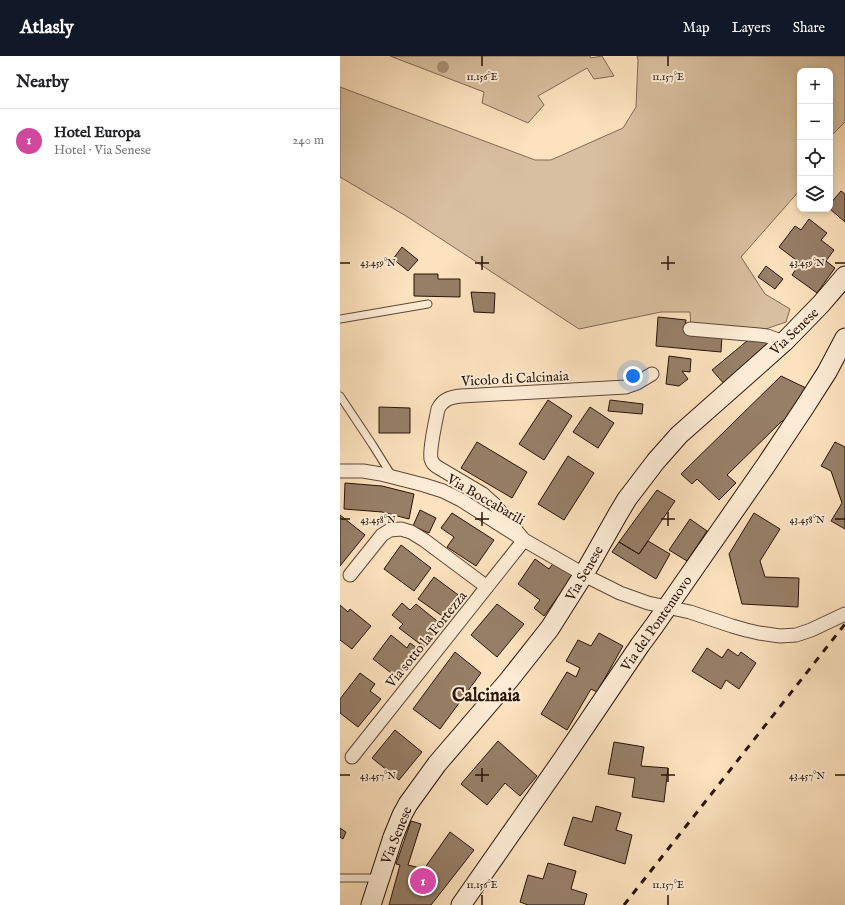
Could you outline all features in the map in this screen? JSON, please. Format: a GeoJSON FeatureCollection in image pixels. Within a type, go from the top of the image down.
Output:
{"type":"FeatureCollection","features":[{"type":"Feature","properties":{"kind":"main road","name":"Via Senese"},"geometry":{"type":"LineString","coordinates":[[371,905],[397,826],[415,794],[437,764],[509,680],[563,609],[627,499],[669,445],[784,342],[821,304],[845,276]]}},
{"type":"Feature","properties":{"kind":"main road","name":"Via del Pontenuovo"},"geometry":{"type":"LineString","coordinates":[[461,905],[563,760],[766,465],[804,408],[845,338]]}},
{"type":"Feature","properties":{"kind":"street"},"geometry":{"type":"LineString","coordinates":[[690,329],[767,336],[784,342]]}},
{"type":"Feature","properties":{"kind":"street","name":"Vicolo di Calcinaia"},"geometry":{"type":"LineString","coordinates":[[524,540],[499,510],[483,494],[439,468],[431,460],[431,450],[440,405],[446,400],[461,396],[626,387],[637,383],[652,374]]}},
{"type":"Feature","properties":{"kind":"street","name":"Via Boccabarili"},"geometry":{"type":"LineString","coordinates":[[340,471],[363,471],[436,488],[472,507],[524,540],[602,585],[630,597],[656,605],[690,612],[746,630],[780,636],[796,635],[811,630],[845,614]]}},
{"type":"Feature","properties":{"kind":"street"},"geometry":{"type":"LineString","coordinates":[[350,575],[382,535],[390,530],[401,529],[411,532],[424,540],[487,587]]}},
{"type":"Feature","properties":{"kind":"street","name":"Via sotto la Fortezza"},"geometry":{"type":"LineString","coordinates":[[352,757],[524,540]]}},
{"type":"Feature","properties":{"kind":"lane"},"geometry":{"type":"LineString","coordinates":[[340,319],[428,304]]}},
{"type":"Feature","properties":{"kind":"lane"},"geometry":{"type":"LineString","coordinates":[[340,396],[392,477]]}},
{"type":"Feature","properties":{"kind":"lane"},"geometry":{"type":"LineString","coordinates":[[340,878],[380,878]]}},
{"type":"Feature","properties":{"kind":"shaded area"},"geometry":{"type":"Polygon","coordinates":[[[390,56],[590,56],[591,58],[602,56],[614,76],[594,79],[587,68],[538,96],[544,105],[528,123],[482,103],[484,92],[390,56]]]}},
{"type":"Feature","properties":{"kind":"shaded area"},"geometry":{"type":"Polygon","coordinates":[[[637,56],[845,56],[845,122],[833,134],[833,68],[797,68],[797,193],[741,257],[765,294],[790,309],[786,322],[757,332],[691,327],[690,312],[661,312],[579,329],[406,216],[340,177],[340,87],[535,160],[551,160],[623,128],[636,107],[637,56]]]}},
{"type":"Feature","properties":{"kind":"building"},"geometry":{"type":"Polygon","coordinates":[[[841,191],[845,194],[845,222],[833,212],[833,200],[841,191]]]}},
{"type":"Feature","properties":{"kind":"building"},"geometry":{"type":"Polygon","coordinates":[[[809,219],[827,233],[821,240],[834,250],[826,261],[835,268],[817,293],[792,275],[800,263],[779,247],[795,226],[801,230],[809,219]]]}},
{"type":"Feature","properties":{"kind":"building"},"geometry":{"type":"Polygon","coordinates":[[[402,247],[418,260],[408,271],[393,259],[402,247]]]}},
{"type":"Feature","properties":{"kind":"building"},"geometry":{"type":"Polygon","coordinates":[[[766,266],[783,279],[775,289],[758,277],[766,266]]]}},
{"type":"Feature","properties":{"kind":"building"},"geometry":{"type":"Polygon","coordinates":[[[414,274],[438,274],[438,279],[460,279],[460,297],[414,296],[414,274]]]}},
{"type":"Feature","properties":{"kind":"building"},"geometry":{"type":"Polygon","coordinates":[[[471,292],[495,293],[494,313],[474,312],[471,292]]]}},
{"type":"Feature","properties":{"kind":"building"},"geometry":{"type":"Polygon","coordinates":[[[658,317],[686,320],[684,331],[722,335],[721,352],[656,346],[658,317]]]}},
{"type":"Feature","properties":{"kind":"building"},"geometry":{"type":"Polygon","coordinates":[[[753,336],[773,344],[725,385],[712,370],[753,336]]]}},
{"type":"Feature","properties":{"kind":"building"},"geometry":{"type":"Polygon","coordinates":[[[669,356],[691,359],[690,372],[682,371],[688,379],[679,386],[666,384],[669,356]]]}},
{"type":"Feature","properties":{"kind":"building"},"geometry":{"type":"Polygon","coordinates":[[[781,376],[806,388],[788,423],[782,421],[727,475],[736,483],[719,500],[697,479],[692,484],[681,474],[781,376]]]}},
{"type":"Feature","properties":{"kind":"building"},"geometry":{"type":"Polygon","coordinates":[[[548,400],[572,416],[544,460],[519,444],[548,400]]]}},
{"type":"Feature","properties":{"kind":"building"},"geometry":{"type":"Polygon","coordinates":[[[610,400],[643,404],[642,414],[608,411],[610,400]]]}},
{"type":"Feature","properties":{"kind":"building"},"geometry":{"type":"Polygon","coordinates":[[[379,407],[410,408],[410,433],[379,433],[379,407]]]}},
{"type":"Feature","properties":{"kind":"building"},"geometry":{"type":"Polygon","coordinates":[[[590,407],[614,423],[598,448],[573,432],[590,407]]]}},
{"type":"Feature","properties":{"kind":"building"},"geometry":{"type":"Polygon","coordinates":[[[477,442],[527,472],[512,498],[461,468],[477,442]]]}},
{"type":"Feature","properties":{"kind":"building"},"geometry":{"type":"Polygon","coordinates":[[[835,442],[845,447],[845,529],[831,521],[842,503],[831,471],[821,466],[835,442]]]}},
{"type":"Feature","properties":{"kind":"building"},"geometry":{"type":"Polygon","coordinates":[[[568,456],[594,473],[564,520],[538,504],[568,456]]]}},
{"type":"Feature","properties":{"kind":"building"},"geometry":{"type":"Polygon","coordinates":[[[345,483],[382,486],[414,494],[409,519],[382,512],[344,509],[345,483]]]}},
{"type":"Feature","properties":{"kind":"building"},"geometry":{"type":"Polygon","coordinates":[[[657,490],[675,501],[639,554],[619,542],[657,490]]]}},
{"type":"Feature","properties":{"kind":"building"},"geometry":{"type":"Polygon","coordinates":[[[420,510],[436,518],[429,533],[413,526],[420,510]]]}},
{"type":"Feature","properties":{"kind":"building"},"geometry":{"type":"Polygon","coordinates":[[[452,513],[494,540],[476,566],[447,547],[454,537],[441,528],[452,513]]]}},
{"type":"Feature","properties":{"kind":"building"},"geometry":{"type":"Polygon","coordinates":[[[754,513],[780,529],[760,561],[765,577],[799,578],[798,607],[742,604],[729,554],[754,513]]]}},
{"type":"Feature","properties":{"kind":"building"},"geometry":{"type":"Polygon","coordinates":[[[340,515],[365,535],[340,566],[340,515]]]}},
{"type":"Feature","properties":{"kind":"building"},"geometry":{"type":"Polygon","coordinates":[[[690,519],[707,531],[687,561],[669,550],[690,519]]]}},
{"type":"Feature","properties":{"kind":"building"},"geometry":{"type":"Polygon","coordinates":[[[648,541],[670,554],[656,579],[612,552],[619,542],[639,554],[648,541]]]}},
{"type":"Feature","properties":{"kind":"building"},"geometry":{"type":"Polygon","coordinates":[[[401,545],[431,568],[414,591],[384,569],[401,545]]]}},
{"type":"Feature","properties":{"kind":"building"},"geometry":{"type":"Polygon","coordinates":[[[535,559],[549,569],[554,562],[573,576],[544,616],[534,608],[540,600],[518,584],[535,559]]]}},
{"type":"Feature","properties":{"kind":"building"},"geometry":{"type":"Polygon","coordinates":[[[434,577],[461,597],[445,618],[418,599],[434,577]]]}},
{"type":"Feature","properties":{"kind":"building"},"geometry":{"type":"Polygon","coordinates":[[[402,603],[410,610],[416,604],[442,625],[424,647],[399,628],[403,624],[392,615],[402,603]]]}},
{"type":"Feature","properties":{"kind":"building"},"geometry":{"type":"Polygon","coordinates":[[[497,604],[524,624],[497,657],[471,635],[497,604]]]}},
{"type":"Feature","properties":{"kind":"building"},"geometry":{"type":"Polygon","coordinates":[[[340,605],[348,612],[350,609],[371,626],[352,649],[340,640],[340,605]]]}},
{"type":"Feature","properties":{"kind":"building"},"geometry":{"type":"Polygon","coordinates":[[[599,633],[623,646],[597,692],[591,689],[567,730],[541,714],[567,672],[576,677],[580,668],[566,661],[578,640],[591,646],[599,633]]]}},
{"type":"Feature","properties":{"kind":"building"},"geometry":{"type":"Polygon","coordinates":[[[391,635],[407,648],[410,643],[421,651],[399,679],[373,659],[391,635]]]}},
{"type":"Feature","properties":{"kind":"building"},"geometry":{"type":"Polygon","coordinates":[[[707,648],[722,658],[728,649],[738,656],[741,652],[756,663],[739,689],[726,680],[721,689],[692,671],[707,648]]]}},
{"type":"Feature","properties":{"kind":"building"},"geometry":{"type":"Polygon","coordinates":[[[455,652],[481,673],[440,729],[413,709],[455,652]]]}},
{"type":"Feature","properties":{"kind":"building"},"geometry":{"type":"Polygon","coordinates":[[[360,673],[375,684],[370,691],[381,699],[358,727],[340,713],[340,699],[360,673]]]}},
{"type":"Feature","properties":{"kind":"building"},"geometry":{"type":"Polygon","coordinates":[[[395,730],[422,752],[399,780],[372,758],[395,730]]]}},
{"type":"Feature","properties":{"kind":"building"},"geometry":{"type":"Polygon","coordinates":[[[498,741],[537,776],[520,796],[505,783],[487,805],[461,784],[498,741]]]}},
{"type":"Feature","properties":{"kind":"building"},"geometry":{"type":"Polygon","coordinates":[[[614,742],[644,747],[641,766],[668,768],[664,802],[632,797],[635,778],[608,774],[614,742]]]}},
{"type":"Feature","properties":{"kind":"building"},"geometry":{"type":"Polygon","coordinates":[[[596,806],[621,813],[616,830],[632,835],[625,864],[564,845],[573,817],[592,822],[596,806]]]}},
{"type":"Feature","properties":{"kind":"building"},"geometry":{"type":"Polygon","coordinates":[[[411,821],[421,824],[408,865],[424,869],[450,832],[474,850],[431,905],[389,905],[400,865],[396,864],[411,821]]]}},
{"type":"Feature","properties":{"kind":"building"},"geometry":{"type":"Polygon","coordinates":[[[340,828],[346,832],[343,839],[340,837],[340,828]]]}},
{"type":"Feature","properties":{"kind":"building"},"geometry":{"type":"Polygon","coordinates":[[[548,863],[576,871],[571,889],[587,894],[584,905],[528,905],[520,902],[528,875],[543,879],[548,863]]]}},
{"type":"Feature","properties":{"kind":"railway"},"geometry":{"type":"LineString","coordinates":[[624,905],[845,624]]}},
{"type":"Feature","properties":{"kind":"place","name":"Hotel Europa"},"geometry":{"type":"Point","coordinates":[423,881]}},
{"type":"Feature","properties":{"kind":"district","name":"Calcinaia"},"geometry":{"type":"Point","coordinates":[486,695]}}]}
